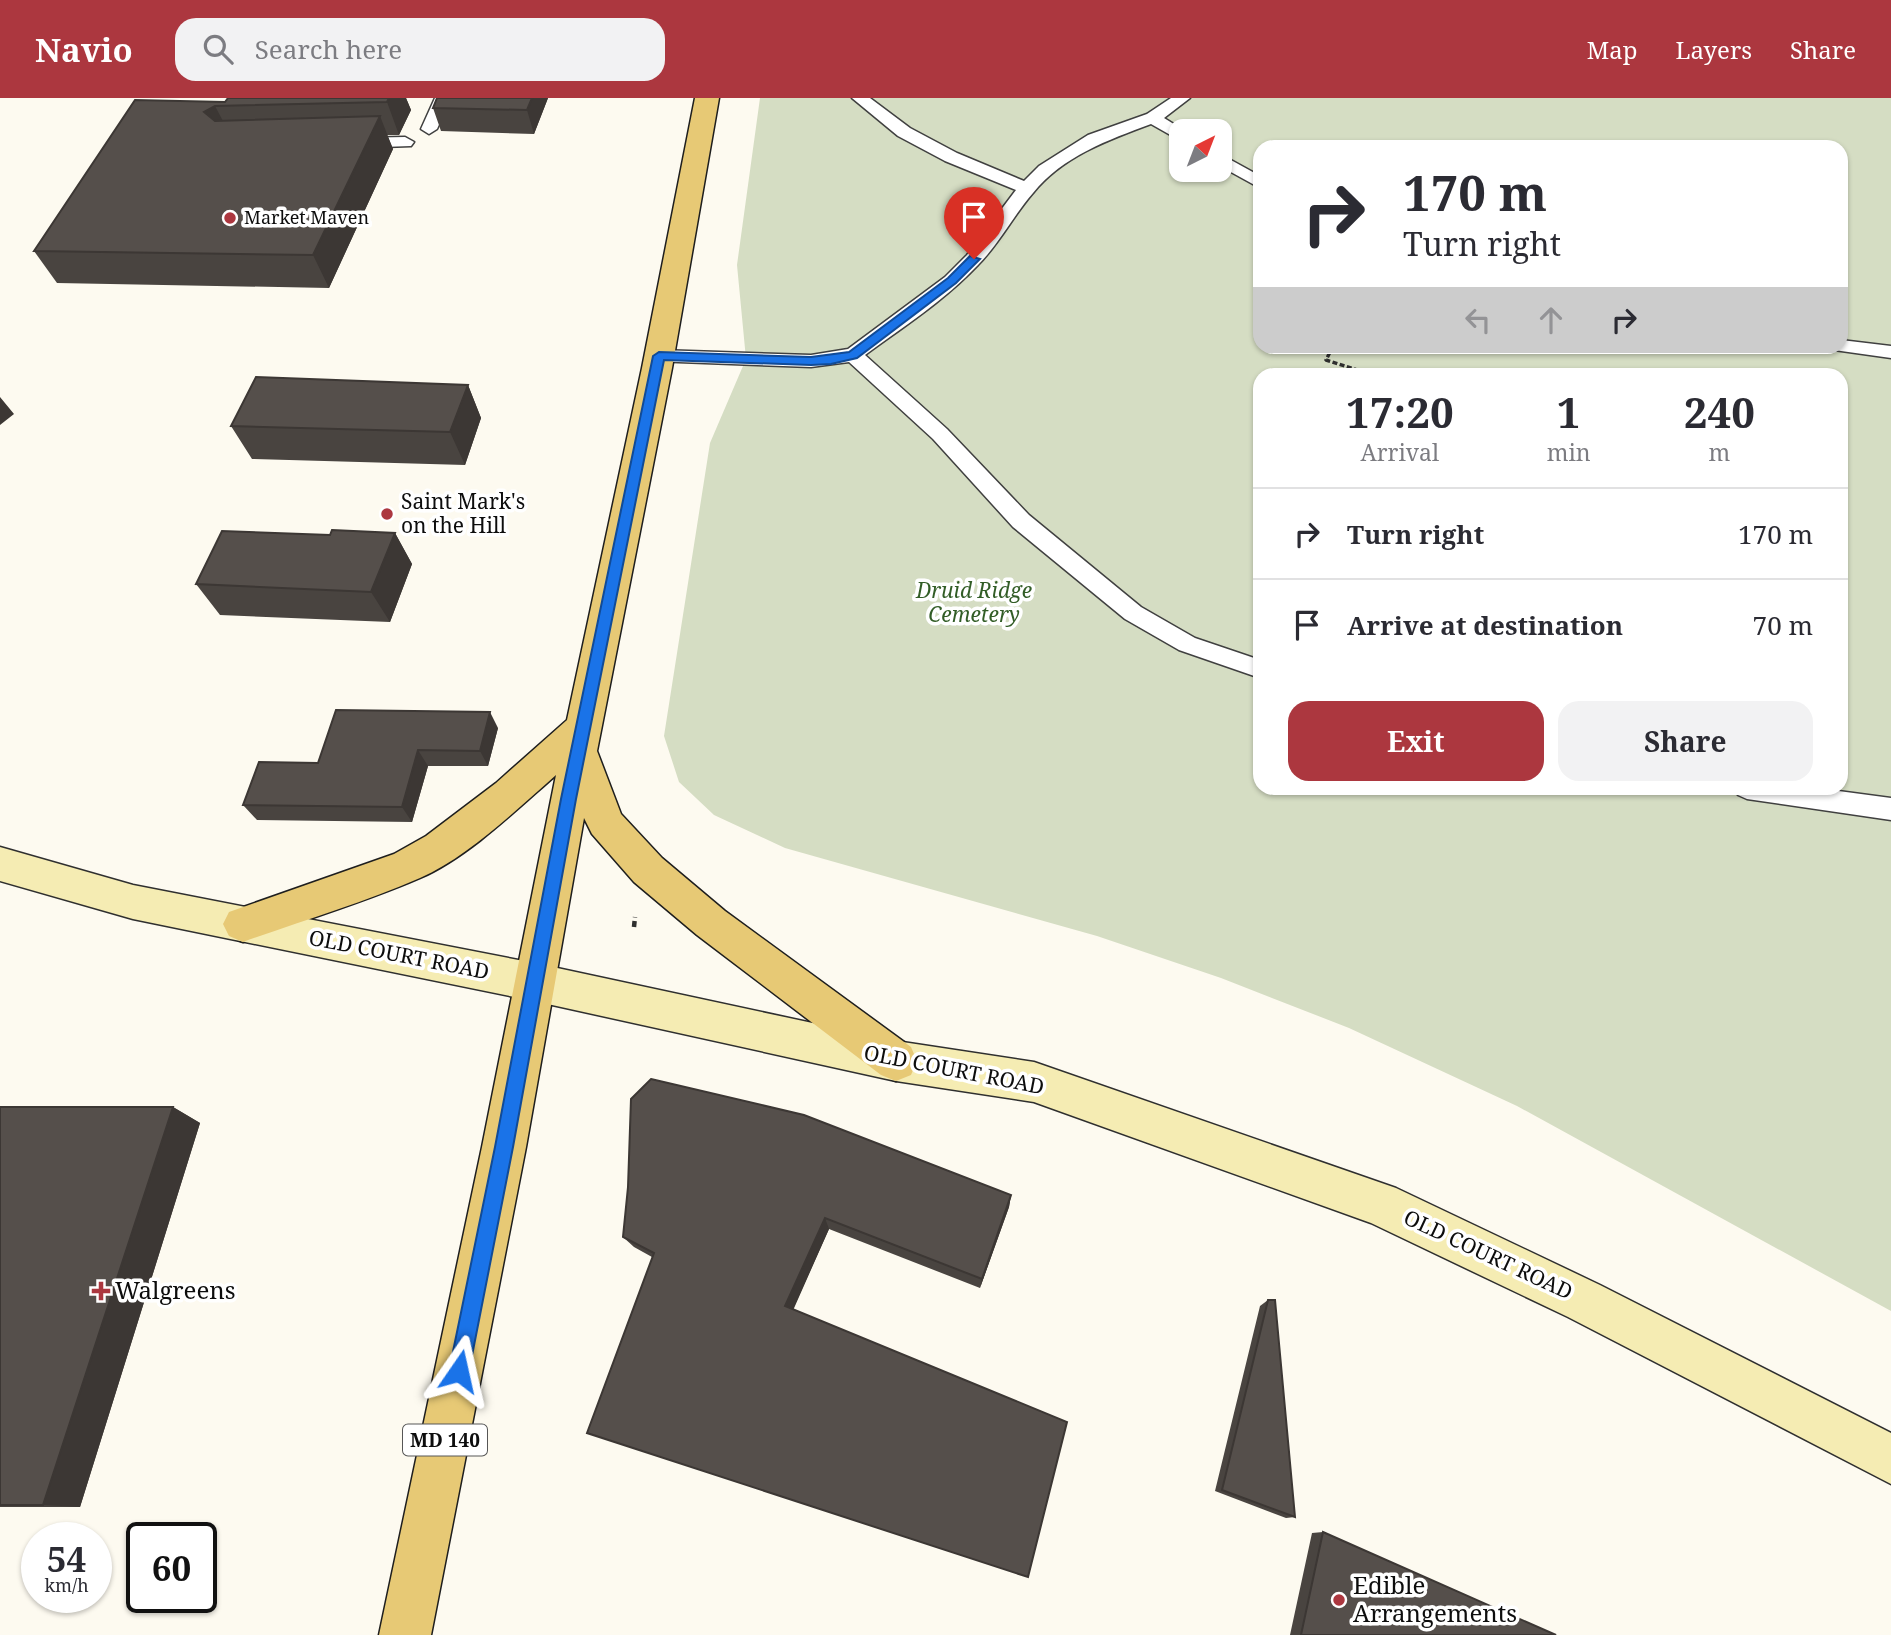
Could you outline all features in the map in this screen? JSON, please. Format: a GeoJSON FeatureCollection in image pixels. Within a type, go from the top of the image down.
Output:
{"type":"FeatureCollection","features":[{"type":"Feature","properties":{"kind":"main road","name":"MD 140"},"geometry":{"type":"LineString","coordinates":[[405,1635],[504,1147],[581,738],[659,356],[707,98]]}},
{"type":"Feature","properties":{"kind":"main road"},"geometry":{"type":"LineString","coordinates":[[243,924],[407,866],[439,848],[581,738],[605,823],[642,865],[711,923],[896,1060]]}},
{"type":"Feature","properties":{"kind":"main road","name":"OLD COURT ROAD"},"geometry":{"type":"LineString","coordinates":[[0,864],[133,902],[534,982],[896,1060],[1034,1083],[1380,1204],[1584,1301],[1891,1459]]}},
{"type":"Feature","properties":{"kind":"lane"},"geometry":{"type":"LineString","coordinates":[[429,129],[443,98]]}},
{"type":"Feature","properties":{"kind":"lane"},"geometry":{"type":"LineString","coordinates":[[860,98],[904,132],[951,157],[1027,188]]}},
{"type":"Feature","properties":{"kind":"lane"},"geometry":{"type":"LineString","coordinates":[[659,356],[811,361],[853,355],[974,259],[1027,188],[1045,170],[1094,139],[1153,118],[1182,98]]}},
{"type":"Feature","properties":{"kind":"lane"},"geometry":{"type":"LineString","coordinates":[[1153,118],[1169,128]]}},
{"type":"Feature","properties":{"kind":"lane"},"geometry":{"type":"LineString","coordinates":[[338,144],[405,142]]}},
{"type":"Feature","properties":{"kind":"lane"},"geometry":{"type":"LineString","coordinates":[[1232,166],[1253,179]]}},
{"type":"Feature","properties":{"kind":"lane"},"geometry":{"type":"LineString","coordinates":[[1848,347],[1891,352]]}},
{"type":"Feature","properties":{"kind":"lane"},"geometry":{"type":"LineString","coordinates":[[1865,350],[1891,362]]}},
{"type":"Feature","properties":{"kind":"lane"},"geometry":{"type":"LineString","coordinates":[[853,355],[940,434],[1021,520],[1133,613],[1187,644],[1253,667]]}},
{"type":"Feature","properties":{"kind":"lane"},"geometry":{"type":"LineString","coordinates":[[1795,795],[1891,809]]}},
{"type":"Feature","properties":{"kind":"path"},"geometry":{"type":"LineString","coordinates":[[1329,354],[1326,360],[1351,368]]}},
{"type":"Feature","properties":{"kind":"green space","name":"Druid Ridge Cemetery"},"geometry":{"type":"Polygon","coordinates":[[[760,98],[1891,98],[1891,1311],[1517,1106],[1349,1028],[1221,978],[1097,936],[785,848],[714,815],[679,782],[664,736],[710,443],[746,359],[737,265],[760,98]]]}},
{"type":"Feature","properties":{"kind":"building","name":"Market Maven"},"geometry":{"type":"Polygon","coordinates":[[[228,98],[389,98],[387,102],[215,106],[204,112],[215,121],[380,116],[313,255],[34,251],[135,100],[225,102],[228,98]]]}},
{"type":"Feature","properties":{"kind":"building"},"geometry":{"type":"Polygon","coordinates":[[[437,98],[532,98],[527,110],[433,108],[437,98]]]}},
{"type":"Feature","properties":{"kind":"building"},"geometry":{"type":"Polygon","coordinates":[[[256,377],[468,385],[450,432],[231,426],[256,377]]]}},
{"type":"Feature","properties":{"kind":"building"},"geometry":{"type":"Polygon","coordinates":[[[332,530],[395,533],[371,592],[196,584],[222,531],[330,535],[332,530]]]}},
{"type":"Feature","properties":{"kind":"building"},"geometry":{"type":"Polygon","coordinates":[[[336,710],[490,712],[480,751],[418,750],[402,807],[243,805],[259,762],[318,763],[336,710]]]}},
{"type":"Feature","properties":{"kind":"building"},"geometry":{"type":"Polygon","coordinates":[[[651,1079],[804,1115],[1011,1195],[982,1279],[825,1218],[785,1306],[1067,1422],[1028,1577],[587,1433],[654,1253],[623,1237],[631,1099],[651,1079]]]}},
{"type":"Feature","properties":{"kind":"building"},"geometry":{"type":"Polygon","coordinates":[[[0,1107],[173,1107],[43,1505],[0,1505],[0,1107]]]}},
{"type":"Feature","properties":{"kind":"building"},"geometry":{"type":"Polygon","coordinates":[[[1268,1300],[1275,1300],[1295,1517],[1222,1490],[1268,1300]]]}},
{"type":"Feature","properties":{"kind":"building"},"geometry":{"type":"Polygon","coordinates":[[[1323,1532],[1556,1635],[1301,1635],[1323,1532]]]}},
{"type":"Feature","properties":{"kind":"place","name":"Market Maven"},"geometry":{"type":"Point","coordinates":[230,218]}},
{"type":"Feature","properties":{"kind":"place","name":"Saint Mark's on the Hill"},"geometry":{"type":"Point","coordinates":[387,514]}},
{"type":"Feature","properties":{"kind":"place","name":"Walgreens"},"geometry":{"type":"Point","coordinates":[101,1291]}},
{"type":"Feature","properties":{"kind":"place","name":"Edible Arrangements"},"geometry":{"type":"Point","coordinates":[1339,1600]}},
{"type":"Feature","properties":{"kind":"route"},"geometry":{"type":"LineString","coordinates":[[459,1371],[569,799],[659,356],[811,361],[853,355],[952,281],[974,259]]}}]}
